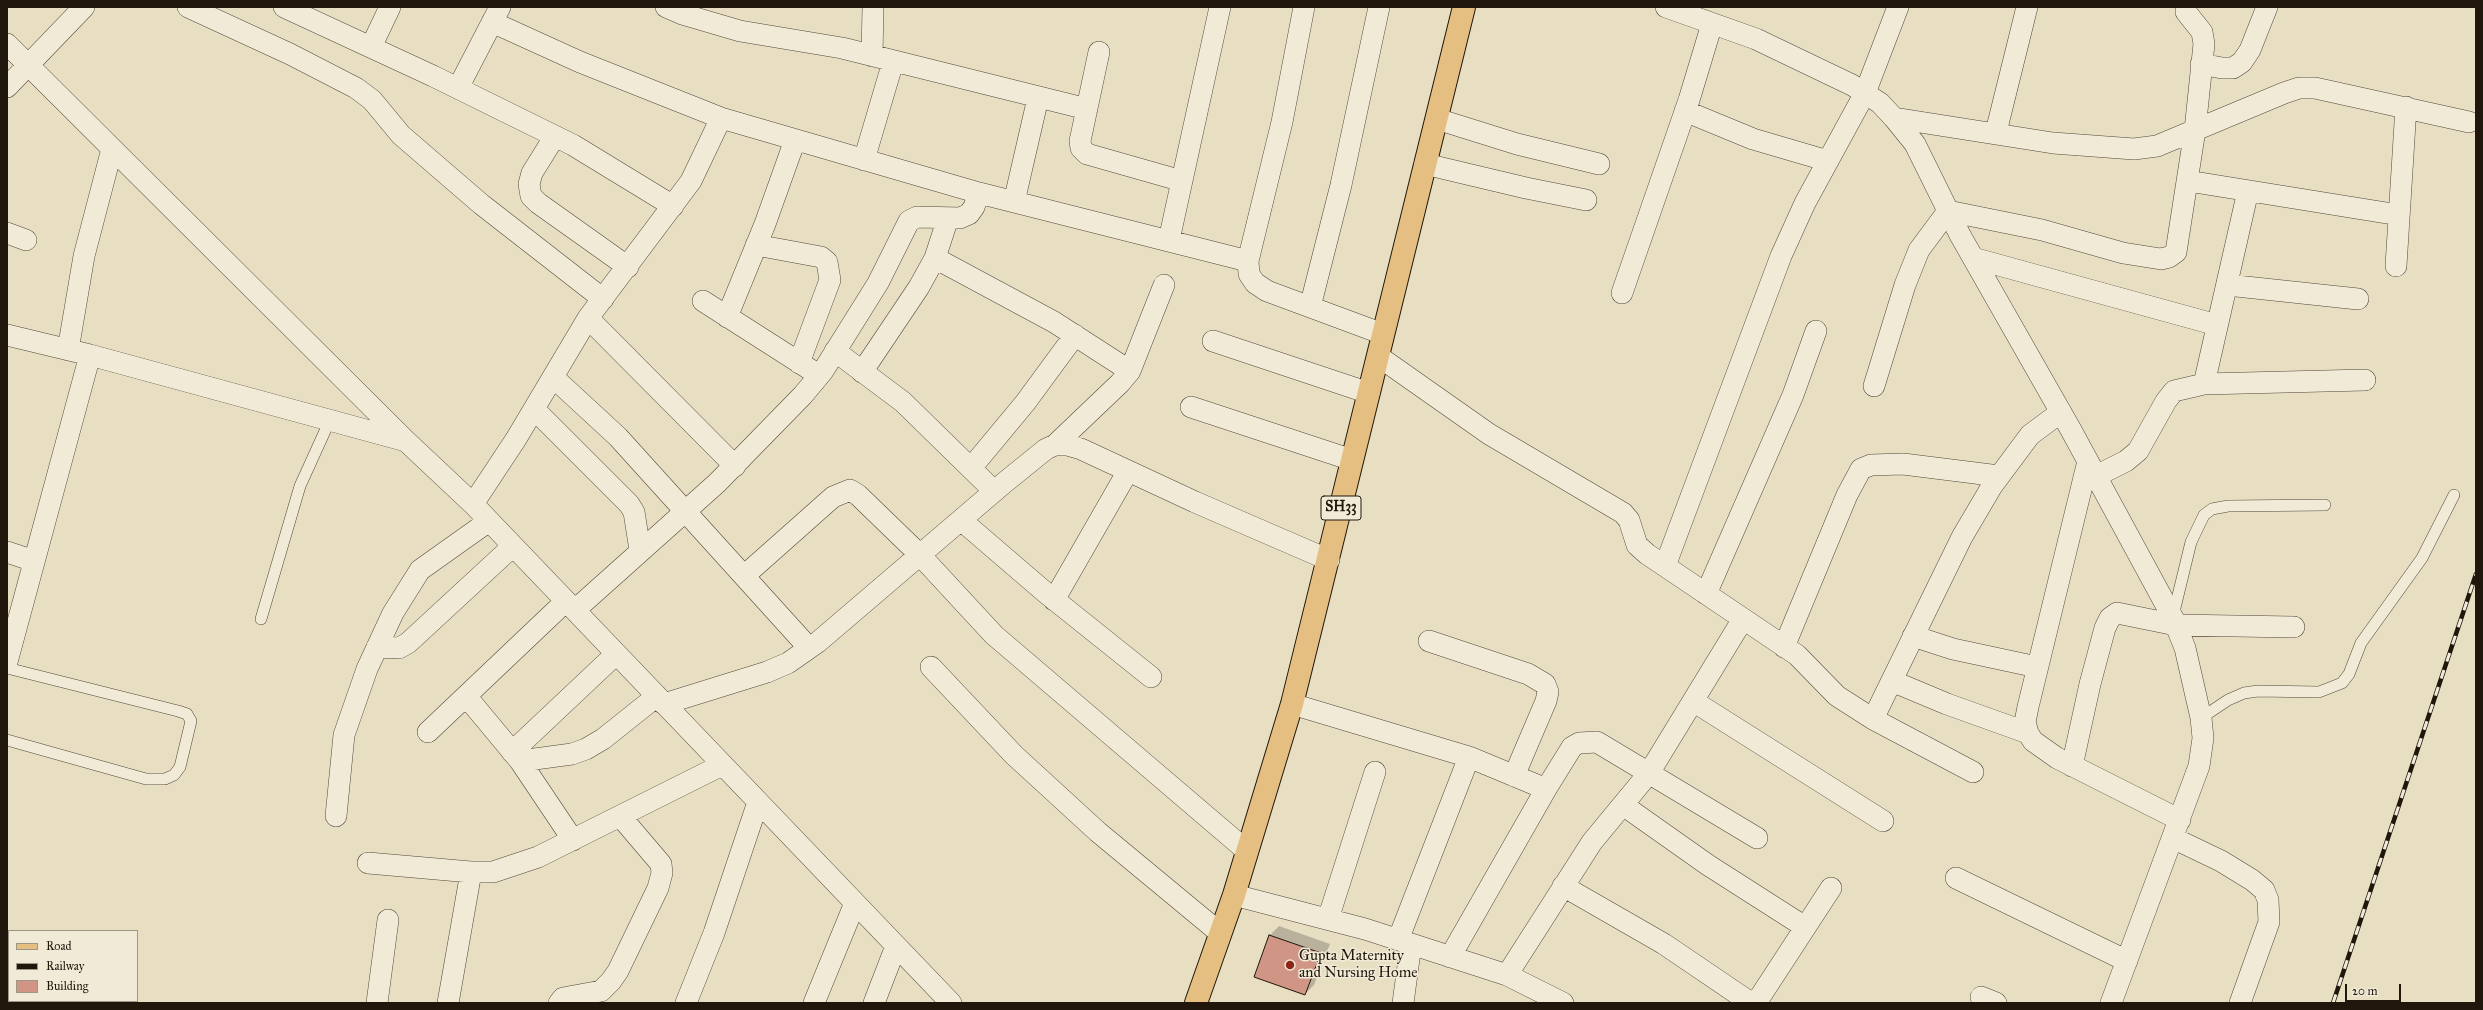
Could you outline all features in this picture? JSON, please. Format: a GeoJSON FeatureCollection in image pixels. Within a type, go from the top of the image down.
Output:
{"type":"FeatureCollection","features":[{"type":"Feature","properties":{"kind":"main road","name":"SH33"},"geometry":{"type":"LineString","coordinates":[[1196,1003],[1234,894],[1292,704],[1329,560],[1352,460],[1464,7]]}},
{"type":"Feature","properties":{"kind":"street"},"geometry":{"type":"LineString","coordinates":[[7,87],[84,7]]}},
{"type":"Feature","properties":{"kind":"street"},"geometry":{"type":"LineString","coordinates":[[188,7],[290,54],[356,88],[372,100],[401,135],[447,175],[481,204],[603,299]]}},
{"type":"Feature","properties":{"kind":"street"},"geometry":{"type":"LineString","coordinates":[[284,7],[458,88],[555,136],[620,172],[673,206]]}},
{"type":"Feature","properties":{"kind":"street"},"geometry":{"type":"LineString","coordinates":[[371,47],[390,7]]}},
{"type":"Feature","properties":{"kind":"street"},"geometry":{"type":"LineString","coordinates":[[872,56],[873,7]]}},
{"type":"Feature","properties":{"kind":"street"},"geometry":{"type":"LineString","coordinates":[[1169,240],[1220,7]]}},
{"type":"Feature","properties":{"kind":"street"},"geometry":{"type":"LineString","coordinates":[[1304,7],[1282,122],[1248,261],[1248,274],[1255,283],[1266,291],[1383,334]]}},
{"type":"Feature","properties":{"kind":"street"},"geometry":{"type":"LineString","coordinates":[[1310,307],[1341,185],[1379,7]]}},
{"type":"Feature","properties":{"kind":"street"},"geometry":{"type":"LineString","coordinates":[[1666,7],[1756,39],[1865,93],[1880,103],[1894,118],[1915,144],[1973,258],[2061,412],[2174,622],[2185,648],[2201,718],[2203,738],[2200,766],[2111,1003]]}},
{"type":"Feature","properties":{"kind":"street"},"geometry":{"type":"LineString","coordinates":[[1665,566],[1781,256],[1828,161],[1865,93],[1898,7]]}},
{"type":"Feature","properties":{"kind":"street"},"geometry":{"type":"LineString","coordinates":[[1996,132],[2027,7]]}},
{"type":"Feature","properties":{"kind":"street"},"geometry":{"type":"LineString","coordinates":[[1948,211],[2042,230],[2123,253],[2161,259],[2176,252],[2195,130],[2204,44],[2202,32],[2186,12],[2186,7]]}},
{"type":"Feature","properties":{"kind":"street"},"geometry":{"type":"LineString","coordinates":[[2201,64],[2222,68],[2233,68],[2242,62],[2250,50],[2267,7]]}},
{"type":"Feature","properties":{"kind":"street"},"geometry":{"type":"LineString","coordinates":[[670,8],[740,31],[842,48],[893,62],[1087,109]]}},
{"type":"Feature","properties":{"kind":"street"},"geometry":{"type":"LineString","coordinates":[[458,88],[496,15],[580,62],[721,118],[979,193],[1248,261]]}},
{"type":"Feature","properties":{"kind":"street"},"geometry":{"type":"LineString","coordinates":[[1622,293],[1685,111],[1712,24]]}},
{"type":"Feature","properties":{"kind":"street"},"geometry":{"type":"LineString","coordinates":[[7,44],[406,441],[473,504],[951,1003]]}},
{"type":"Feature","properties":{"kind":"street"},"geometry":{"type":"LineString","coordinates":[[1099,52],[1080,141],[1081,148],[1087,154],[1182,181]]}},
{"type":"Feature","properties":{"kind":"street"},"geometry":{"type":"LineString","coordinates":[[864,160],[893,62]]}},
{"type":"Feature","properties":{"kind":"street"},"geometry":{"type":"LineString","coordinates":[[1894,118],[1996,132],[2053,143],[2134,149],[2158,146],[2299,88],[2315,88],[2469,122]]}},
{"type":"Feature","properties":{"kind":"street"},"geometry":{"type":"LineString","coordinates":[[1014,202],[1038,98]]}},
{"type":"Feature","properties":{"kind":"street"},"geometry":{"type":"LineString","coordinates":[[2396,266],[2406,107]]}},
{"type":"Feature","properties":{"kind":"street"},"geometry":{"type":"LineString","coordinates":[[1685,111],[1753,139],[1828,161]]}},
{"type":"Feature","properties":{"kind":"street"},"geometry":{"type":"LineString","coordinates":[[473,504],[534,408],[588,318],[673,206],[699,166],[721,118]]}},
{"type":"Feature","properties":{"kind":"street"},"geometry":{"type":"LineString","coordinates":[[1437,119],[1517,144],[1599,164]]}},
{"type":"Feature","properties":{"kind":"street"},"geometry":{"type":"LineString","coordinates":[[555,136],[532,173],[529,184],[531,196],[538,203],[628,267]]}},
{"type":"Feature","properties":{"kind":"street"},"geometry":{"type":"LineString","coordinates":[[727,317],[756,245],[795,140]]}},
{"type":"Feature","properties":{"kind":"street"},"geometry":{"type":"LineString","coordinates":[[68,350],[84,256],[112,148]]}},
{"type":"Feature","properties":{"kind":"street"},"geometry":{"type":"LineString","coordinates":[[1425,164],[1526,188],[1586,200]]}},
{"type":"Feature","properties":{"kind":"street"},"geometry":{"type":"LineString","coordinates":[[2188,181],[2399,215]]}},
{"type":"Feature","properties":{"kind":"street"},"geometry":{"type":"LineString","coordinates":[[2204,384],[2248,191]]}},
{"type":"Feature","properties":{"kind":"street"},"geometry":{"type":"LineString","coordinates":[[428,732],[466,696],[571,606],[640,550],[735,466],[820,376],[878,284],[909,221],[917,217],[960,218],[969,214],[974,207],[979,193]]}},
{"type":"Feature","properties":{"kind":"street"},"geometry":{"type":"LineString","coordinates":[[1874,386],[1904,285],[1919,250],[1948,211]]}},
{"type":"Feature","properties":{"kind":"street"},"geometry":{"type":"LineString","coordinates":[[862,372],[919,287],[935,258],[948,218]]}},
{"type":"Feature","properties":{"kind":"street"},"geometry":{"type":"LineString","coordinates":[[7,233],[26,240]]}},
{"type":"Feature","properties":{"kind":"street"},"geometry":{"type":"LineString","coordinates":[[756,245],[821,257],[827,262],[830,280],[800,363]]}},
{"type":"Feature","properties":{"kind":"street"},"geometry":{"type":"LineString","coordinates":[[935,258],[1075,335],[1130,371]]}},
{"type":"Feature","properties":{"kind":"street"},"geometry":{"type":"LineString","coordinates":[[1973,258],[2217,326]]}},
{"type":"Feature","properties":{"kind":"street"},"geometry":{"type":"LineString","coordinates":[[516,756],[572,754],[586,749],[660,700],[767,672],[788,663],[809,648],[994,491],[1046,450],[1055,445],[1120,383],[1130,371],[1164,285]]}},
{"type":"Feature","properties":{"kind":"street"},"geometry":{"type":"LineString","coordinates":[[2227,285],[2358,299]]}},
{"type":"Feature","properties":{"kind":"street"},"geometry":{"type":"LineString","coordinates":[[703,302],[820,376]]}},
{"type":"Feature","properties":{"kind":"street"},"geometry":{"type":"LineString","coordinates":[[588,318],[735,466]]}},
{"type":"Feature","properties":{"kind":"street"},"geometry":{"type":"LineString","coordinates":[[1706,594],[1793,395],[1816,331]]}},
{"type":"Feature","properties":{"kind":"street"},"geometry":{"type":"LineString","coordinates":[[7,335],[90,355],[406,441]]}},
{"type":"Feature","properties":{"kind":"street"},"geometry":{"type":"LineString","coordinates":[[971,468],[1025,403],[1075,335]]}},
{"type":"Feature","properties":{"kind":"street"},"geometry":{"type":"LineString","coordinates":[[1213,341],[1369,393]]}},
{"type":"Feature","properties":{"kind":"street"},"geometry":{"type":"LineString","coordinates":[[836,352],[903,402],[994,491]]}},
{"type":"Feature","properties":{"kind":"street"},"geometry":{"type":"LineString","coordinates":[[7,661],[90,355]]}},
{"type":"Feature","properties":{"kind":"street"},"geometry":{"type":"LineString","coordinates":[[1378,356],[1488,434],[1623,513],[1629,520],[1637,545],[1665,566],[1797,655],[1837,696],[1873,719],[1972,772]]}},
{"type":"Feature","properties":{"kind":"street"},"geometry":{"type":"LineString","coordinates":[[553,377],[618,437],[809,648]]}},
{"type":"Feature","properties":{"kind":"street"},"geometry":{"type":"LineString","coordinates":[[2092,469],[2126,461],[2138,451],[2174,391],[2204,384],[2365,380]]}},
{"type":"Feature","properties":{"kind":"street"},"geometry":{"type":"LineString","coordinates":[[1191,407],[1352,460]]}},
{"type":"Feature","properties":{"kind":"street"},"geometry":{"type":"LineString","coordinates":[[534,408],[630,504],[634,512],[640,550]]}},
{"type":"Feature","properties":{"kind":"street"},"geometry":{"type":"LineString","coordinates":[[1873,719],[1962,537],[1999,476],[2030,435],[2061,412]]}},
{"type":"Feature","properties":{"kind":"street"},"geometry":{"type":"LineString","coordinates":[[1055,445],[1067,445],[1081,449],[1329,560]]}},
{"type":"Feature","properties":{"kind":"street"},"geometry":{"type":"LineString","coordinates":[[1784,647],[1847,495],[1861,469],[1871,465],[1903,464],[1999,476]]}},
{"type":"Feature","properties":{"kind":"street"},"geometry":{"type":"LineString","coordinates":[[2092,469],[2038,667],[2025,722],[2028,733],[2033,740],[2072,766],[2176,829],[2221,861],[2252,880],[2264,890],[2268,900],[2269,922],[2240,1003]]}},
{"type":"Feature","properties":{"kind":"street"},"geometry":{"type":"LineString","coordinates":[[1054,600],[1128,471]]}},
{"type":"Feature","properties":{"kind":"street"},"geometry":{"type":"LineString","coordinates":[[744,576],[833,497],[850,490],[858,495],[920,555],[994,635],[1247,851]]}},
{"type":"Feature","properties":{"kind":"street"},"geometry":{"type":"LineString","coordinates":[[961,520],[1054,600],[1151,677]]}},
{"type":"Feature","properties":{"kind":"street"},"geometry":{"type":"LineString","coordinates":[[336,816],[344,735],[355,700],[393,613],[420,570],[489,521]]}},
{"type":"Feature","properties":{"kind":"street"},"geometry":{"type":"LineString","coordinates":[[377,647],[399,648],[408,643],[513,546]]}},
{"type":"Feature","properties":{"kind":"street"},"geometry":{"type":"LineString","coordinates":[[7,552],[34,561]]}},
{"type":"Feature","properties":{"kind":"street"},"geometry":{"type":"LineString","coordinates":[[2072,766],[2090,684],[2110,618],[2117,613],[2174,622],[2294,627]]}},
{"type":"Feature","properties":{"kind":"street"},"geometry":{"type":"LineString","coordinates":[[1507,975],[1592,842],[1649,773],[1743,619]]}},
{"type":"Feature","properties":{"kind":"street"},"geometry":{"type":"LineString","coordinates":[[1913,636],[1953,649],[2038,667]]}},
{"type":"Feature","properties":{"kind":"street"},"geometry":{"type":"LineString","coordinates":[[1429,640],[1528,674],[1545,684],[1548,692],[1546,701],[1514,776]]}},
{"type":"Feature","properties":{"kind":"street"},"geometry":{"type":"LineString","coordinates":[[516,756],[616,654]]}},
{"type":"Feature","properties":{"kind":"street"},"geometry":{"type":"LineString","coordinates":[[930,667],[1014,755],[1081,817],[1220,933]]}},
{"type":"Feature","properties":{"kind":"street"},"geometry":{"type":"LineString","coordinates":[[1892,681],[1947,704],[2028,733]]}},
{"type":"Feature","properties":{"kind":"street"},"geometry":{"type":"LineString","coordinates":[[466,696],[516,756],[573,840]]}},
{"type":"Feature","properties":{"kind":"street"},"geometry":{"type":"LineString","coordinates":[[1693,701],[1884,821]]}},
{"type":"Feature","properties":{"kind":"street"},"geometry":{"type":"LineString","coordinates":[[1292,704],[1469,757],[1546,789]]}},
{"type":"Feature","properties":{"kind":"street"},"geometry":{"type":"LineString","coordinates":[[1450,957],[1546,789],[1572,747],[1588,741],[1597,742],[1757,838]]}},
{"type":"Feature","properties":{"kind":"street"},"geometry":{"type":"LineString","coordinates":[[1403,1003],[1405,942],[1469,757]]}},
{"type":"Feature","properties":{"kind":"street"},"geometry":{"type":"LineString","coordinates":[[368,863],[471,872],[493,872],[513,866],[573,840],[722,765]]}},
{"type":"Feature","properties":{"kind":"street"},"geometry":{"type":"LineString","coordinates":[[1328,919],[1375,772]]}},
{"type":"Feature","properties":{"kind":"street"},"geometry":{"type":"LineString","coordinates":[[686,1003],[714,933],[758,802]]}},
{"type":"Feature","properties":{"kind":"street"},"geometry":{"type":"LineString","coordinates":[[1623,805],[1708,865],[1805,927]]}},
{"type":"Feature","properties":{"kind":"street"},"geometry":{"type":"LineString","coordinates":[[560,1003],[563,998],[601,991],[611,981],[658,888],[662,873],[661,864],[621,817]]}},
{"type":"Feature","properties":{"kind":"street"},"geometry":{"type":"LineString","coordinates":[[448,1003],[471,872]]}},
{"type":"Feature","properties":{"kind":"street"},"geometry":{"type":"LineString","coordinates":[[1956,878],[2127,961]]}},
{"type":"Feature","properties":{"kind":"street"},"geometry":{"type":"LineString","coordinates":[[1563,886],[1664,944],[1751,1003]]}},
{"type":"Feature","properties":{"kind":"street"},"geometry":{"type":"LineString","coordinates":[[1756,1003],[1831,888]]}},
{"type":"Feature","properties":{"kind":"street"},"geometry":{"type":"LineString","coordinates":[[1234,894],[1328,919],[1507,975],[1563,1003]]}},
{"type":"Feature","properties":{"kind":"street"},"geometry":{"type":"LineString","coordinates":[[814,1003],[854,903]]}},
{"type":"Feature","properties":{"kind":"street"},"geometry":{"type":"LineString","coordinates":[[377,1003],[388,920]]}},
{"type":"Feature","properties":{"kind":"street"},"geometry":{"type":"LineString","coordinates":[[874,1003],[896,946]]}},
{"type":"Feature","properties":{"kind":"lane"},"geometry":{"type":"LineString","coordinates":[[261,619],[300,486],[330,420]]}},
{"type":"Feature","properties":{"kind":"lane"},"geometry":{"type":"LineString","coordinates":[[2201,718],[2228,700],[2244,693],[2258,691],[2319,692],[2342,683],[2349,674],[2361,643],[2422,558],[2454,495]]}},
{"type":"Feature","properties":{"kind":"lane"},"geometry":{"type":"LineString","coordinates":[[2174,622],[2191,542],[2204,515],[2212,509],[2228,506],[2325,505]]}},
{"type":"Feature","properties":{"kind":"lane"},"geometry":{"type":"LineString","coordinates":[[7,661],[178,711],[187,714],[191,721],[180,767],[174,775],[165,779],[146,779],[7,740]]}},
{"type":"Feature","properties":{"kind":"building"},"geometry":{"type":"Polygon","coordinates":[[[1269,935],[1321,953],[1305,995],[1254,977],[1269,935]]]}},
{"type":"Feature","properties":{"kind":"railway"},"geometry":{"type":"LineString","coordinates":[[2333,1003],[2476,574]]}},
{"type":"Feature","properties":{"kind":"place","name":"Gupta Maternity and Nursing Home"},"geometry":{"type":"Point","coordinates":[1290,965]}}]}
